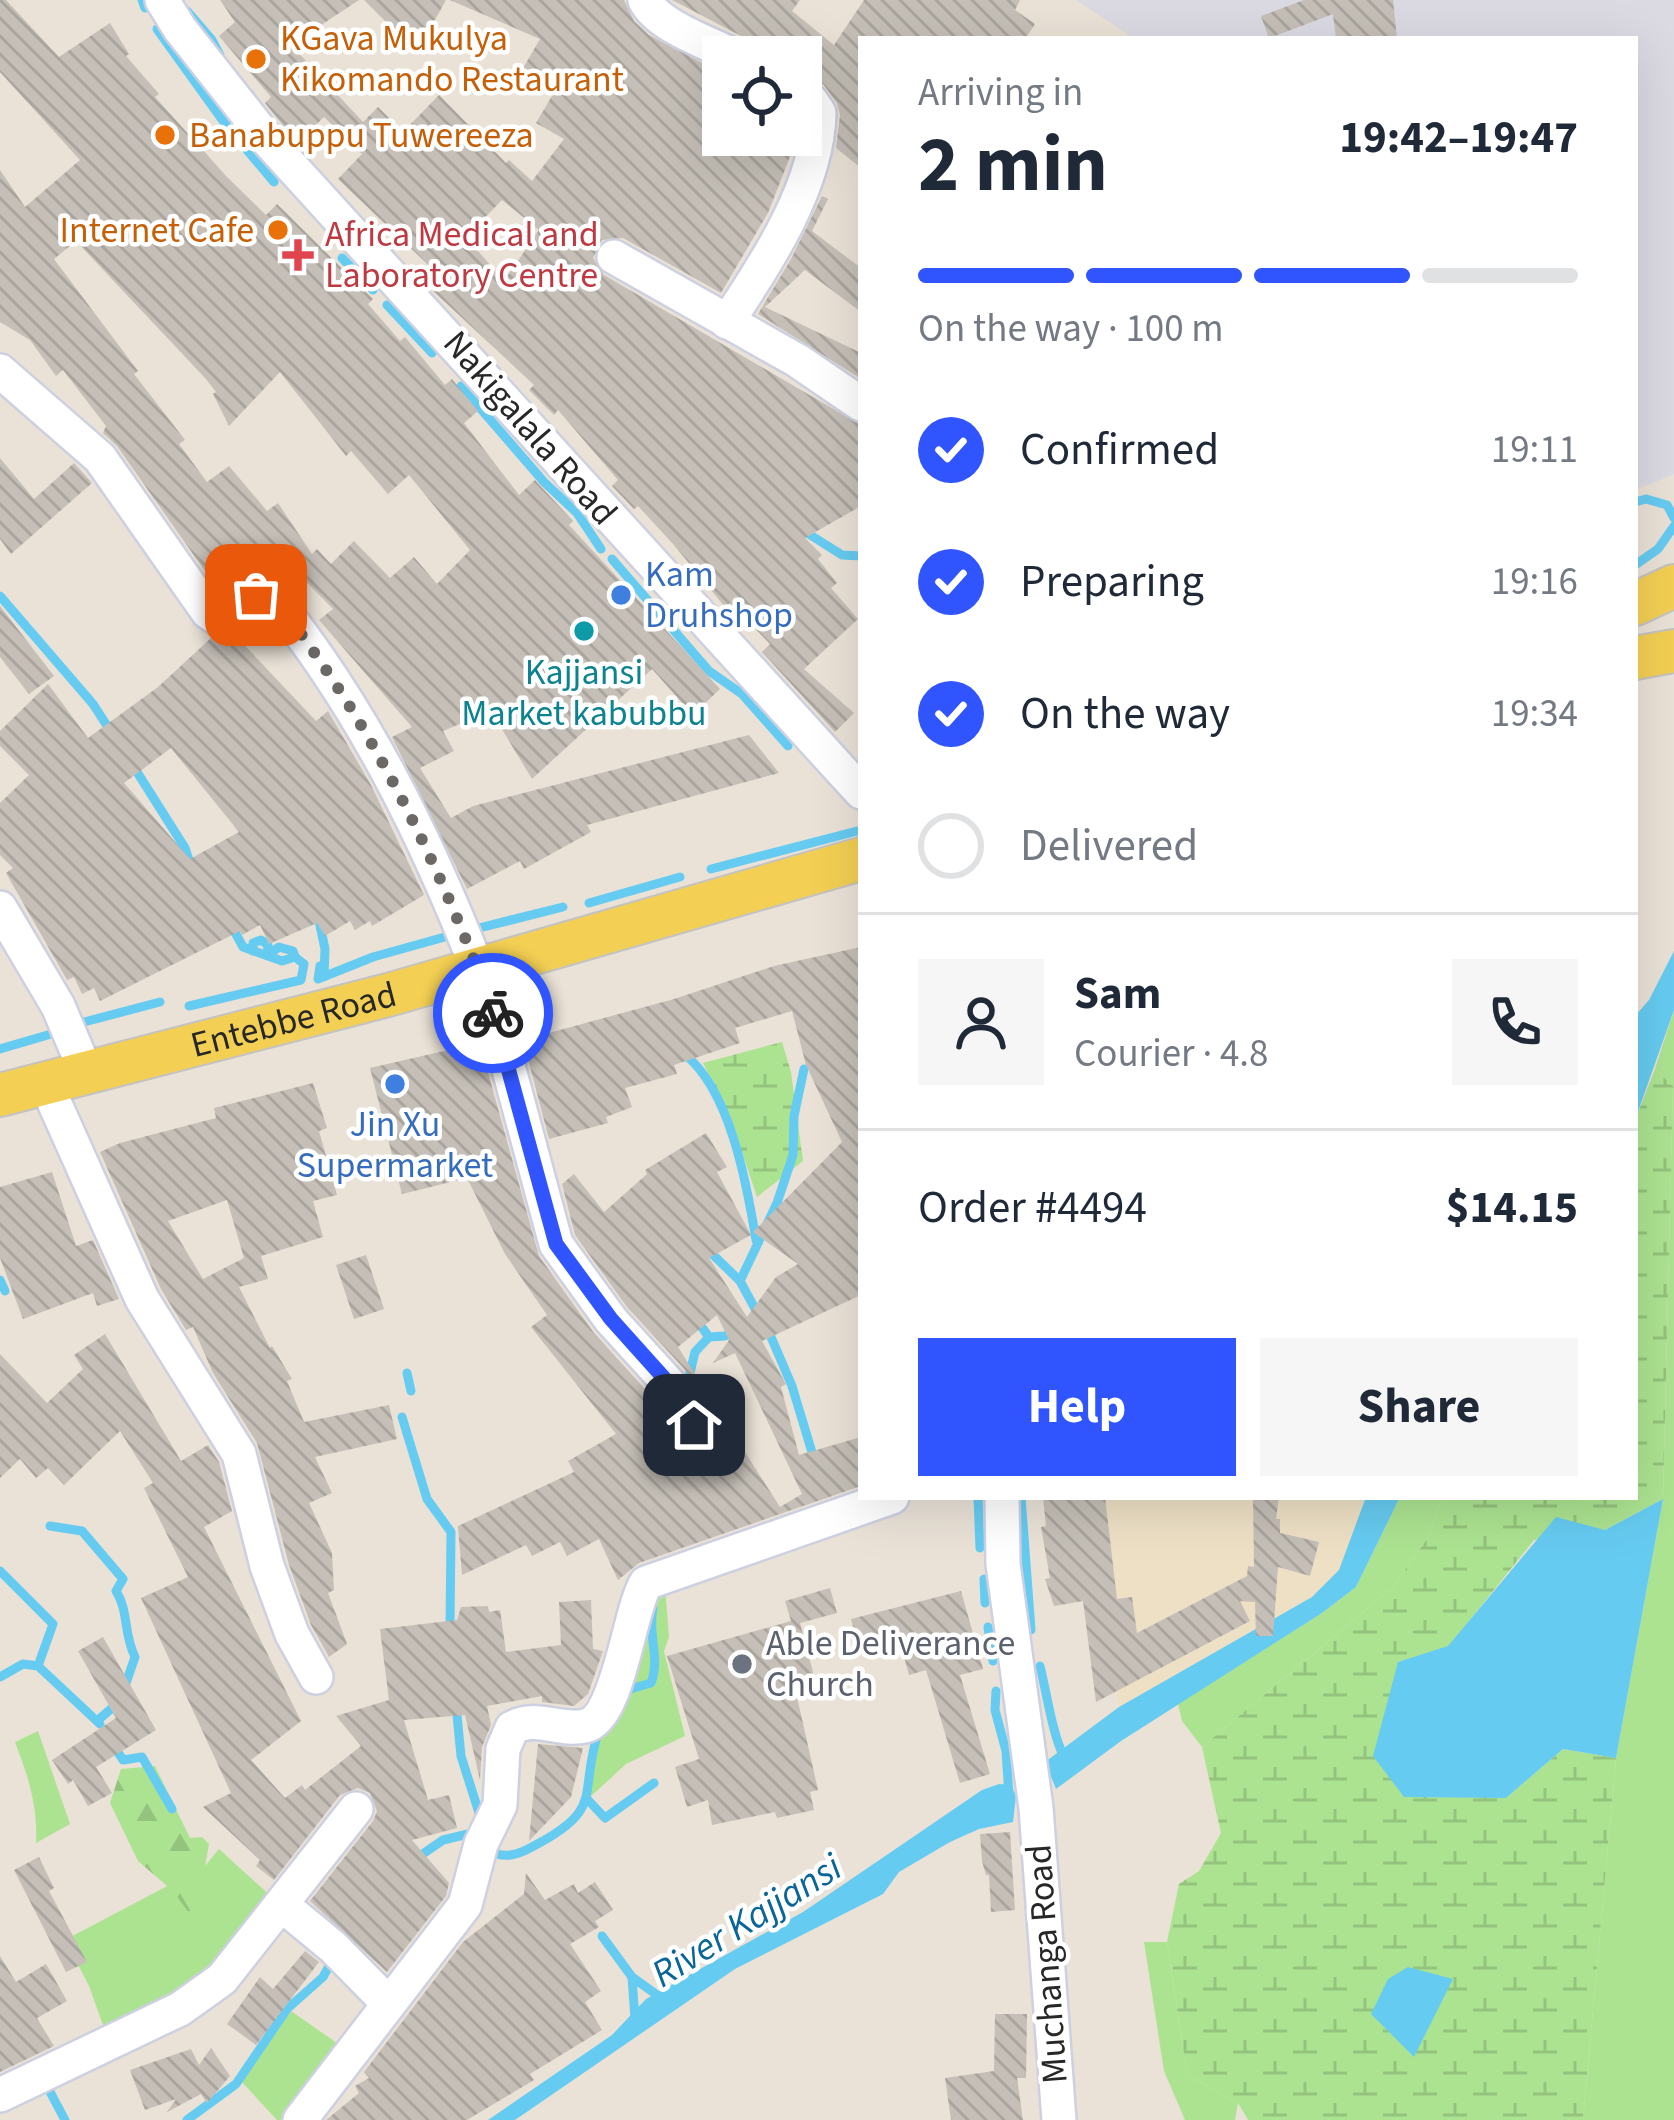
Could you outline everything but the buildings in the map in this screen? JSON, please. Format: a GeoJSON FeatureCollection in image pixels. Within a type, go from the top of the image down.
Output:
{"type":"FeatureCollection","features":[{"type":"Feature","properties":{"kind":"main road"},"geometry":{"type":"LineString","coordinates":[[1638,603],[1674,586]]}},
{"type":"Feature","properties":{"kind":"main road"},"geometry":{"type":"LineString","coordinates":[[1638,657],[1674,651]]}},
{"type":"Feature","properties":{"kind":"main road","name":"Entebbe Road"},"geometry":{"type":"LineString","coordinates":[[0,1096],[480,970],[858,861]]}},
{"type":"Feature","properties":{"kind":"street","name":"Nakigalala Road"},"geometry":{"type":"LineString","coordinates":[[163,0],[206,64],[270,143],[858,789]]}},
{"type":"Feature","properties":{"kind":"street"},"geometry":{"type":"LineString","coordinates":[[645,0],[665,23],[702,41]]}},
{"type":"Feature","properties":{"kind":"street"},"geometry":{"type":"LineString","coordinates":[[727,322],[778,243],[812,156]]}},
{"type":"Feature","properties":{"kind":"street"},"geometry":{"type":"LineString","coordinates":[[614,257],[858,402]]}},
{"type":"Feature","properties":{"kind":"street"},"geometry":{"type":"LineString","coordinates":[[0,371],[100,458],[208,612],[217,618],[256,595],[272,596],[358,714],[404,799],[480,970],[556,1244],[611,1319],[672,1387],[694,1425]]}},
{"type":"Feature","properties":{"kind":"street"},"geometry":{"type":"LineString","coordinates":[[0,908],[58,1006],[66,1078],[142,1299],[238,1454],[267,1566],[292,1634],[316,1677]]}},
{"type":"Feature","properties":{"kind":"street"},"geometry":{"type":"LineString","coordinates":[[300,2120],[465,1905],[481,1844],[500,1805],[503,1748],[512,1729],[534,1721],[584,1726],[597,1719],[626,1659],[638,1597],[646,1583],[883,1500]]}},
{"type":"Feature","properties":{"kind":"street","name":"Muchanga Road"},"geometry":{"type":"LineString","coordinates":[[1002,1500],[1003,1564],[1036,1808],[1059,2120]]}},
{"type":"Feature","properties":{"kind":"street"},"geometry":{"type":"LineString","coordinates":[[0,2095],[180,2009],[223,1979],[356,1809]]}},
{"type":"Feature","properties":{"kind":"street"},"geometry":{"type":"LineString","coordinates":[[282,1905],[333,1947],[389,2004]]}},
{"type":"Feature","properties":{"kind":"shaded area"},"geometry":{"type":"Polygon","coordinates":[[[1076,0],[1674,0],[1674,474],[1638,489],[1638,36],[1130,36],[1076,0]]]}},
{"type":"Feature","properties":{"kind":"shaded area"},"geometry":{"type":"Polygon","coordinates":[[[1059,1500],[1365,1500],[1339,1570],[1312,1597],[1119,1707],[1099,1590],[1059,1500]]]}},
{"type":"Feature","properties":{"kind":"green space"},"geometry":{"type":"Polygon","coordinates":[[[1674,1010],[1674,2120],[1583,2120],[1616,1758],[1663,1499],[1673,1086],[1655,1069],[1674,1010]]]}},
{"type":"Feature","properties":{"kind":"green space"},"geometry":{"type":"Polygon","coordinates":[[[782,1042],[791,1072],[803,1161],[757,1197],[731,1119],[703,1063],[782,1042]]]}},
{"type":"Feature","properties":{"kind":"green space"},"geometry":{"type":"Polygon","coordinates":[[[1655,1069],[1673,1086],[1663,1499],[1605,1530],[1534,1540],[1448,1647],[1398,1662],[1506,1798],[1563,1749],[1616,1758],[1583,2120],[1248,2120],[1238,2103],[1187,2075],[1167,1942],[1179,1884],[1199,1871],[1221,1833],[1202,1747],[1393,1587],[1427,1539],[1441,1500],[1638,1500],[1638,1112],[1655,1069]],[[1452,1979],[1372,2014],[1414,2056],[1452,1979]]]}},
{"type":"Feature","properties":{"kind":"green space"},"geometry":{"type":"Polygon","coordinates":[[[1399,1500],[1441,1500],[1427,1539],[1393,1587],[1202,1747],[1182,1721],[1178,1704],[1356,1587],[1399,1500]]]}},
{"type":"Feature","properties":{"kind":"green space"},"geometry":{"type":"Polygon","coordinates":[[[665,1587],[669,1637],[664,1651],[685,1736],[626,1764],[588,1799],[592,1728],[641,1604],[665,1587]]]}},
{"type":"Feature","properties":{"kind":"green space"},"geometry":{"type":"Polygon","coordinates":[[[38,1731],[70,1824],[36,1843],[31,1791],[15,1742],[38,1731]]]}},
{"type":"Feature","properties":{"kind":"green space"},"geometry":{"type":"Polygon","coordinates":[[[155,1766],[190,1838],[202,1837],[209,1844],[199,1902],[189,1913],[173,1891],[138,1861],[110,1803],[121,1769],[155,1766]]]}},
{"type":"Feature","properties":{"kind":"green space"},"geometry":{"type":"Polygon","coordinates":[[[219,1849],[274,1899],[210,1977],[107,2036],[65,1940],[205,1866],[219,1849]]]}},
{"type":"Feature","properties":{"kind":"green space"},"geometry":{"type":"Polygon","coordinates":[[[1144,1942],[1167,1942],[1187,2075],[1238,2103],[1235,2120],[1185,2120],[1164,2071],[1144,1942]]]}},
{"type":"Feature","properties":{"kind":"green space"},"geometry":{"type":"Polygon","coordinates":[[[291,2011],[344,2048],[293,2120],[277,2120],[240,2080],[291,2011]]]}},
{"type":"Feature","properties":{"kind":"water"},"geometry":{"type":"Polygon","coordinates":[[[1674,951],[1674,1010],[1638,1112],[1638,1013],[1674,951]]]}},
{"type":"Feature","properties":{"kind":"water"},"geometry":{"type":"Polygon","coordinates":[[[1663,1499],[1616,1758],[1563,1749],[1506,1798],[1404,1797],[1373,1756],[1398,1662],[1448,1646],[1556,1517],[1605,1530],[1663,1499]]]}},
{"type":"Feature","properties":{"kind":"water"},"geometry":{"type":"Polygon","coordinates":[[[1365,1500],[1399,1500],[1356,1587],[1056,1789],[1045,1762],[1119,1707],[1312,1597],[1339,1570],[1365,1500]]]}},
{"type":"Feature","properties":{"kind":"water"},"geometry":{"type":"Polygon","coordinates":[[[1011,1785],[1016,1796],[1013,1822],[979,1829],[950,1842],[899,1872],[883,1894],[735,1969],[515,2120],[488,2120],[612,2035],[646,1999],[803,1912],[982,1790],[1011,1785]]]}},
{"type":"Feature","properties":{"kind":"water"},"geometry":{"type":"Polygon","coordinates":[[[1408,1967],[1453,1979],[1414,2057],[1371,2014],[1388,1979],[1408,1967]]]}},
{"type":"Feature","properties":{"kind":"waterway"},"geometry":{"type":"LineString","coordinates":[[142,0],[145,8]]}},
{"type":"Feature","properties":{"kind":"waterway"},"geometry":{"type":"LineString","coordinates":[[187,11],[220,55]]}},
{"type":"Feature","properties":{"kind":"waterway"},"geometry":{"type":"LineString","coordinates":[[157,29],[234,136]]}},
{"type":"Feature","properties":{"kind":"waterway"},"geometry":{"type":"LineString","coordinates":[[247,150],[274,182]]}},
{"type":"Feature","properties":{"kind":"waterway"},"geometry":{"type":"LineString","coordinates":[[342,258],[373,290]]}},
{"type":"Feature","properties":{"kind":"waterway"},"geometry":{"type":"LineString","coordinates":[[387,305],[432,353]]}},
{"type":"Feature","properties":{"kind":"waterway"},"geometry":{"type":"LineString","coordinates":[[461,386],[577,513],[601,549]]}},
{"type":"Feature","properties":{"kind":"waterway"},"geometry":{"type":"LineString","coordinates":[[1638,501],[1667,505],[1674,518]]}},
{"type":"Feature","properties":{"kind":"waterway"},"geometry":{"type":"LineString","coordinates":[[1638,563],[1658,549],[1674,526]]}},
{"type":"Feature","properties":{"kind":"waterway"},"geometry":{"type":"LineString","coordinates":[[804,531],[842,555],[858,556]]}},
{"type":"Feature","properties":{"kind":"waterway"},"geometry":{"type":"LineString","coordinates":[[612,559],[709,671],[742,694],[788,746]]}},
{"type":"Feature","properties":{"kind":"waterway"},"geometry":{"type":"LineString","coordinates":[[0,596],[93,704],[113,735]]}},
{"type":"Feature","properties":{"kind":"waterway"},"geometry":{"type":"LineString","coordinates":[[132,764],[190,863]]}},
{"type":"Feature","properties":{"kind":"waterway"},"geometry":{"type":"LineString","coordinates":[[711,869],[858,831]]}},
{"type":"Feature","properties":{"kind":"waterway"},"geometry":{"type":"LineString","coordinates":[[589,903],[680,877]]}},
{"type":"Feature","properties":{"kind":"waterway"},"geometry":{"type":"LineString","coordinates":[[475,929],[563,907]]}},
{"type":"Feature","properties":{"kind":"waterway"},"geometry":{"type":"LineString","coordinates":[[318,916],[325,949],[324,976]]}},
{"type":"Feature","properties":{"kind":"waterway"},"geometry":{"type":"LineString","coordinates":[[189,1006],[301,980],[304,964],[295,957],[282,961],[243,947],[231,925]]}},
{"type":"Feature","properties":{"kind":"waterway"},"geometry":{"type":"LineString","coordinates":[[320,966],[318,979],[373,957],[452,935]]}},
{"type":"Feature","properties":{"kind":"waterway"},"geometry":{"type":"LineString","coordinates":[[253,951],[253,943],[261,940],[268,945],[267,955]]}},
{"type":"Feature","properties":{"kind":"waterway"},"geometry":{"type":"LineString","coordinates":[[268,955],[279,947],[293,951],[295,957]]}},
{"type":"Feature","properties":{"kind":"waterway"},"geometry":{"type":"LineString","coordinates":[[84,1022],[160,1002]]}},
{"type":"Feature","properties":{"kind":"waterway"},"geometry":{"type":"LineString","coordinates":[[0,1049],[58,1032]]}},
{"type":"Feature","properties":{"kind":"waterway"},"geometry":{"type":"LineString","coordinates":[[684,1054],[700,1070],[725,1114],[756,1240]]}},
{"type":"Feature","properties":{"kind":"waterway"},"geometry":{"type":"LineString","coordinates":[[759,1316],[740,1281],[777,1203],[793,1155],[794,1116],[804,1069]]}},
{"type":"Feature","properties":{"kind":"waterway"},"geometry":{"type":"LineString","coordinates":[[705,1247],[740,1281]]}},
{"type":"Feature","properties":{"kind":"waterway"},"geometry":{"type":"LineString","coordinates":[[0,1280],[5,1291]]}},
{"type":"Feature","properties":{"kind":"waterway"},"geometry":{"type":"LineString","coordinates":[[698,1322],[709,1337],[725,1336],[737,1328]]}},
{"type":"Feature","properties":{"kind":"waterway"},"geometry":{"type":"LineString","coordinates":[[768,1330],[792,1386],[814,1459]]}},
{"type":"Feature","properties":{"kind":"waterway"},"geometry":{"type":"LineString","coordinates":[[676,1385],[689,1377],[695,1352],[709,1337]]}},
{"type":"Feature","properties":{"kind":"waterway"},"geometry":{"type":"LineString","coordinates":[[407,1373],[411,1391]]}},
{"type":"Feature","properties":{"kind":"waterway"},"geometry":{"type":"LineString","coordinates":[[402,1417],[427,1499],[451,1532],[450,1628]]}},
{"type":"Feature","properties":{"kind":"waterway"},"geometry":{"type":"LineString","coordinates":[[978,1500],[980,1548]]}},
{"type":"Feature","properties":{"kind":"waterway"},"geometry":{"type":"LineString","coordinates":[[1021,1500],[1031,1630]]}},
{"type":"Feature","properties":{"kind":"waterway"},"geometry":{"type":"LineString","coordinates":[[50,1526],[82,1531],[123,1579],[116,1591],[135,1657],[125,1686]]}},
{"type":"Feature","properties":{"kind":"waterway"},"geometry":{"type":"LineString","coordinates":[[0,1571],[53,1624],[38,1666]]}},
{"type":"Feature","properties":{"kind":"waterway"},"geometry":{"type":"LineString","coordinates":[[984,1579],[985,1603]]}},
{"type":"Feature","properties":{"kind":"waterway"},"geometry":{"type":"LineString","coordinates":[[620,1692],[651,1683],[653,1608]]}},
{"type":"Feature","properties":{"kind":"waterway"},"geometry":{"type":"LineString","coordinates":[[988,1627],[993,1661]]}},
{"type":"Feature","properties":{"kind":"waterway"},"geometry":{"type":"LineString","coordinates":[[0,1677],[23,1664],[38,1666],[100,1724]]}},
{"type":"Feature","properties":{"kind":"waterway"},"geometry":{"type":"LineString","coordinates":[[1040,1666],[1064,1757]]}},
{"type":"Feature","properties":{"kind":"waterway"},"geometry":{"type":"LineString","coordinates":[[996,1691],[1009,1796]]}},
{"type":"Feature","properties":{"kind":"waterway"},"geometry":{"type":"LineString","coordinates":[[97,1721],[119,1702]]}},
{"type":"Feature","properties":{"kind":"waterway"},"geometry":{"type":"LineString","coordinates":[[456,1705],[461,1756],[480,1816]]}},
{"type":"Feature","properties":{"kind":"waterway"},"geometry":{"type":"LineString","coordinates":[[487,1849],[503,1855],[519,1853],[571,1822],[586,1798],[600,1727]]}},
{"type":"Feature","properties":{"kind":"waterway"},"geometry":{"type":"LineString","coordinates":[[112,1743],[123,1760],[142,1757],[172,1809]]}},
{"type":"Feature","properties":{"kind":"waterway"},"geometry":{"type":"LineString","coordinates":[[587,1799],[605,1818],[654,1783]]}},
{"type":"Feature","properties":{"kind":"waterway"},"geometry":{"type":"LineString","coordinates":[[414,1860],[443,1840],[468,1834],[473,1839]]}},
{"type":"Feature","properties":{"kind":"waterway","name":"River Kajjansi"},"geometry":{"type":"LineString","coordinates":[[602,1936],[632,1977],[664,2000]]}},
{"type":"Feature","properties":{"kind":"waterway"},"geometry":{"type":"LineString","coordinates":[[187,2120],[236,2084],[287,2009],[323,1977],[334,1957]]}},
{"type":"Feature","properties":{"kind":"waterway","name":"River Kajjansi"},"geometry":{"type":"LineString","coordinates":[[632,1977],[635,2019]]}},
{"type":"Feature","properties":{"kind":"waterway"},"geometry":{"type":"LineString","coordinates":[[55,2084],[48,2088],[65,2120]]}},
{"type":"Feature","properties":{"kind":"way so far"},"geometry":{"type":"LineString","coordinates":[[256,595],[272,596],[358,714],[404,799],[478,970],[482,969],[493,1013]]}},
{"type":"Feature","properties":{"kind":"place","name":"KGava Mukulya Kikomando Restaurant"},"geometry":{"type":"Point","coordinates":[256,59]}},
{"type":"Feature","properties":{"kind":"place","name":"Banabuppu Tuwereeza"},"geometry":{"type":"Point","coordinates":[165,135]}},
{"type":"Feature","properties":{"kind":"place","name":"Internet Cafe"},"geometry":{"type":"Point","coordinates":[278,230]}},
{"type":"Feature","properties":{"kind":"place","name":"Africa Medical and Laboratory Centre"},"geometry":{"type":"Point","coordinates":[298,255]}},
{"type":"Feature","properties":{"kind":"place","name":"Kam Druhshop"},"geometry":{"type":"Point","coordinates":[621,595]}},
{"type":"Feature","properties":{"kind":"place","name":"Kajjansi Market kabubbu"},"geometry":{"type":"Point","coordinates":[584,631]}},
{"type":"Feature","properties":{"kind":"place","name":"Jin Xu Supermarket"},"geometry":{"type":"Point","coordinates":[395,1084]}},
{"type":"Feature","properties":{"kind":"place","name":"Able Deliverance Church"},"geometry":{"type":"Point","coordinates":[742,1664]}},
{"type":"Feature","properties":{"kind":"route"},"geometry":{"type":"LineString","coordinates":[[493,1013],[556,1244],[611,1319],[672,1387],[694,1425]]}}]}
